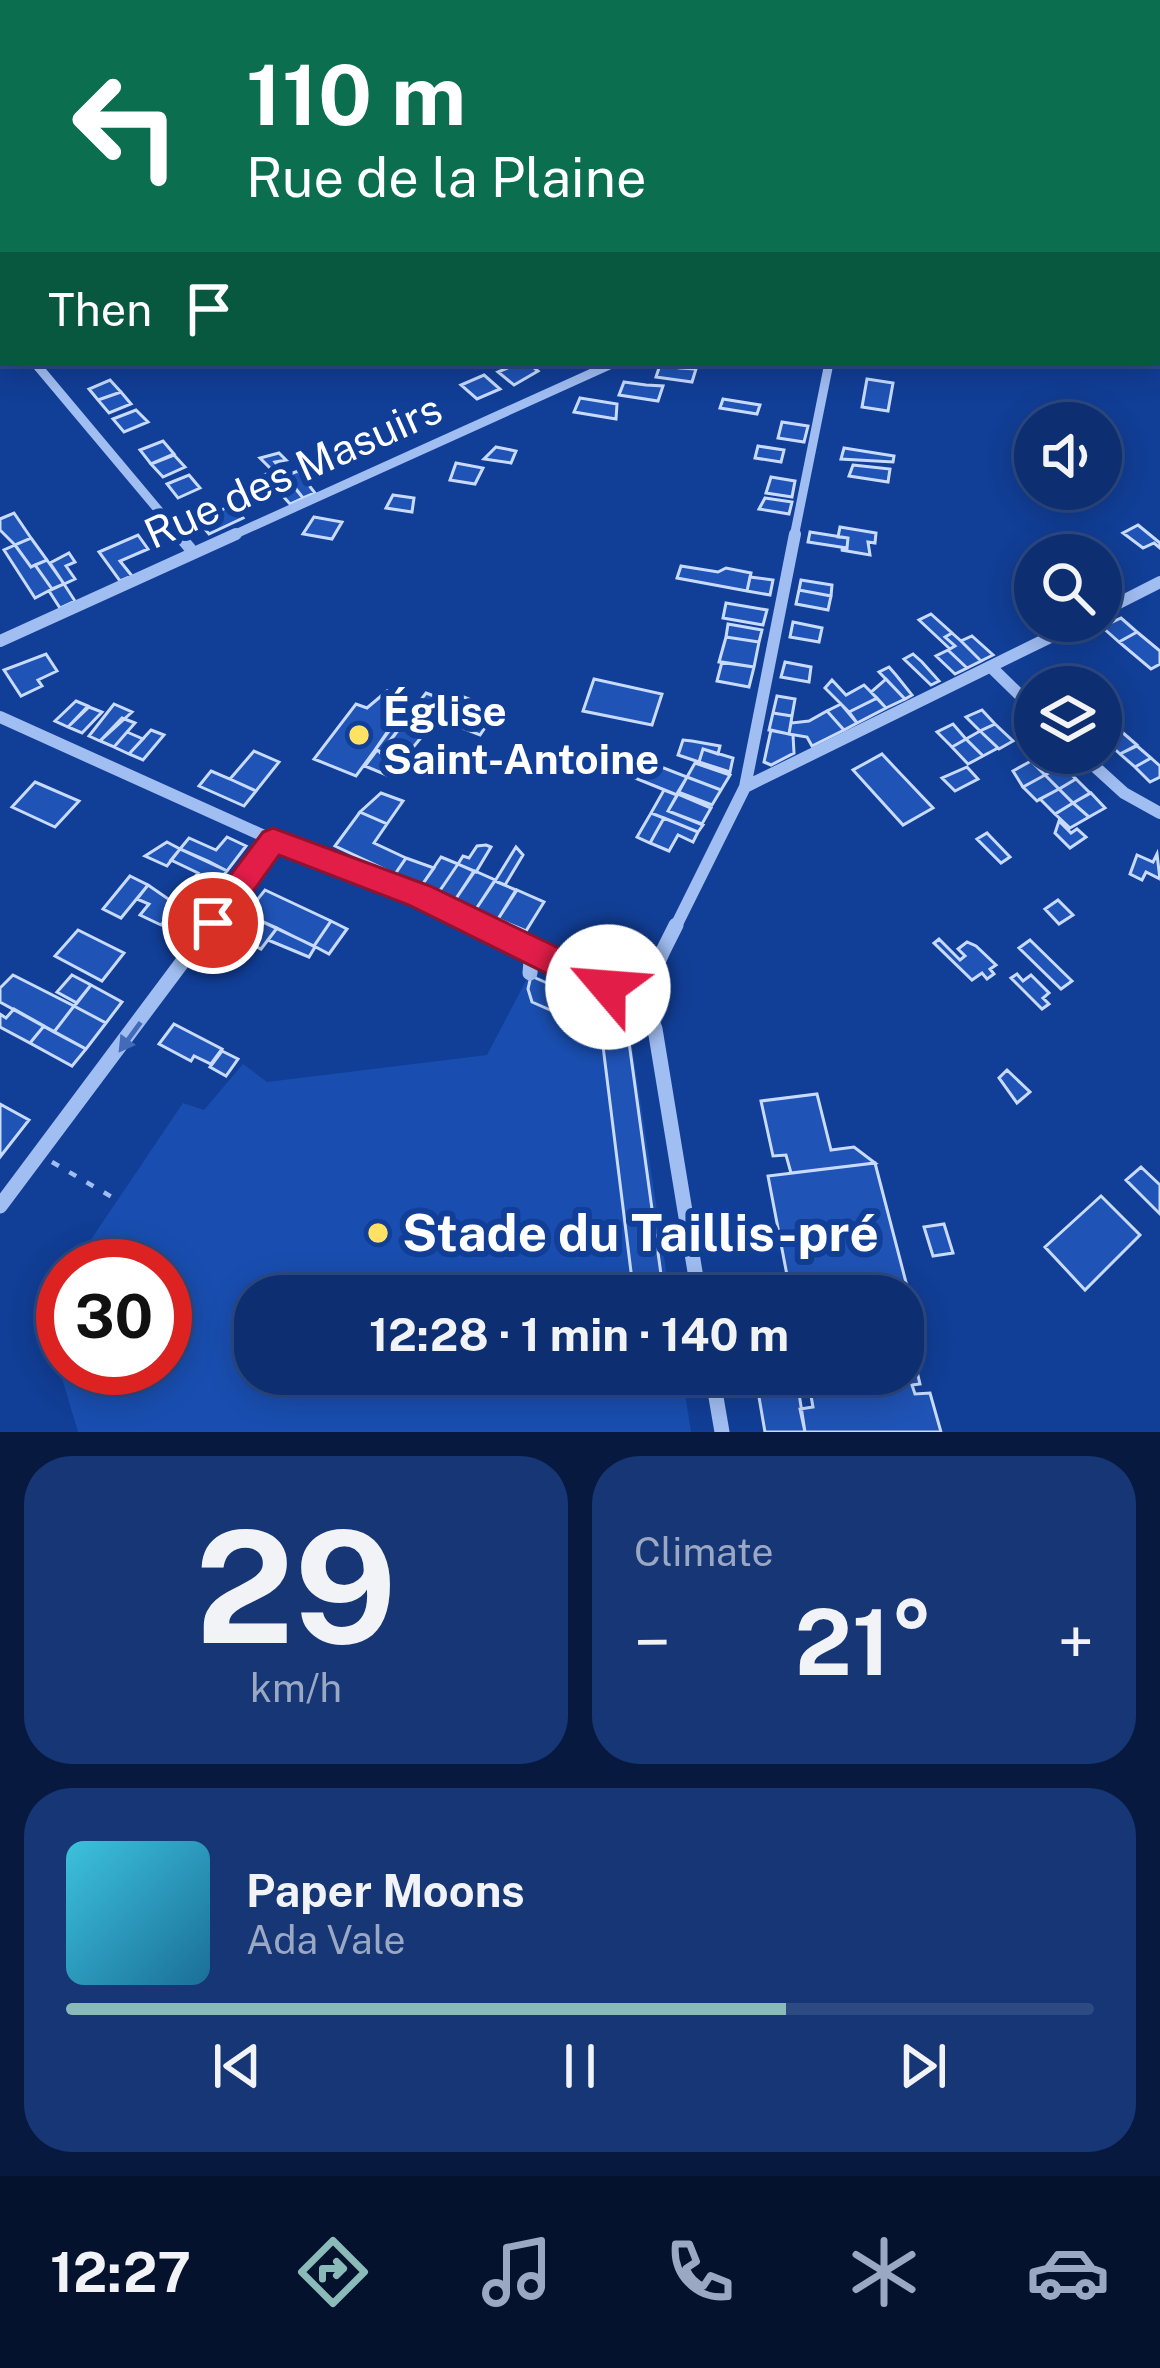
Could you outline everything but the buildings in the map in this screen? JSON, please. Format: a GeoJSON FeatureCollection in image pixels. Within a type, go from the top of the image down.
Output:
{"type":"FeatureCollection","features":[{"type":"Feature","properties":{"kind":"street"},"geometry":{"type":"LineString","coordinates":[[819,0],[832,0]]}},
{"type":"Feature","properties":{"kind":"street"},"geometry":{"type":"LineString","coordinates":[[38,366],[193,552]]}},
{"type":"Feature","properties":{"kind":"street","name":"Rue des Masuirs"},"geometry":{"type":"LineString","coordinates":[[0,641],[607,366]]}},
{"type":"Feature","properties":{"kind":"street"},"geometry":{"type":"LineString","coordinates":[[696,1275],[655,1029],[646,1006],[647,984],[745,788],[828,366]]}},
{"type":"Feature","properties":{"kind":"street"},"geometry":{"type":"LineString","coordinates":[[1122,602],[1160,583]]}},
{"type":"Feature","properties":{"kind":"street"},"geometry":{"type":"LineString","coordinates":[[745,788],[1042,642]]}},
{"type":"Feature","properties":{"kind":"street"},"geometry":{"type":"LineString","coordinates":[[991,668],[1014,690]]}},
{"type":"Feature","properties":{"kind":"street"},"geometry":{"type":"LineString","coordinates":[[0,717],[273,840],[419,895],[646,1006]]}},
{"type":"Feature","properties":{"kind":"street"},"geometry":{"type":"LineString","coordinates":[[1103,774],[1124,793],[1160,813]]}},
{"type":"Feature","properties":{"kind":"street"},"geometry":{"type":"LineString","coordinates":[[0,1206],[273,840]]}},
{"type":"Feature","properties":{"kind":"street"},"geometry":{"type":"LineString","coordinates":[[530,974],[532,950]]}},
{"type":"Feature","properties":{"kind":"street"},"geometry":{"type":"LineString","coordinates":[[716,1395],[722,1432]]}},
{"type":"Feature","properties":{"kind":"path"},"geometry":{"type":"LineString","coordinates":[[40,1156],[117,1200]]}},
{"type":"Feature","properties":{"kind":"shaded area","name":"Stade du Taillis-pré"},"geometry":{"type":"Polygon","coordinates":[[[530,973],[598,1004],[631,1040],[667,1275],[234,1275],[234,1395],[685,1395],[691,1432],[78,1432],[67,1395],[192,1395],[192,1239],[91,1239],[183,1103],[204,1110],[243,1064],[267,1082],[487,1055],[530,973]]]}},
{"type":"Feature","properties":{"kind":"place","name":"Église Saint-Antoine"},"geometry":{"type":"Point","coordinates":[359,735]}},
{"type":"Feature","properties":{"kind":"place","name":"Stade du Taillis-pré"},"geometry":{"type":"Point","coordinates":[378,1233]}},
{"type":"Feature","properties":{"kind":"route"},"geometry":{"type":"LineString","coordinates":[[213,923],[273,840],[419,895],[608,987]]}}]}
